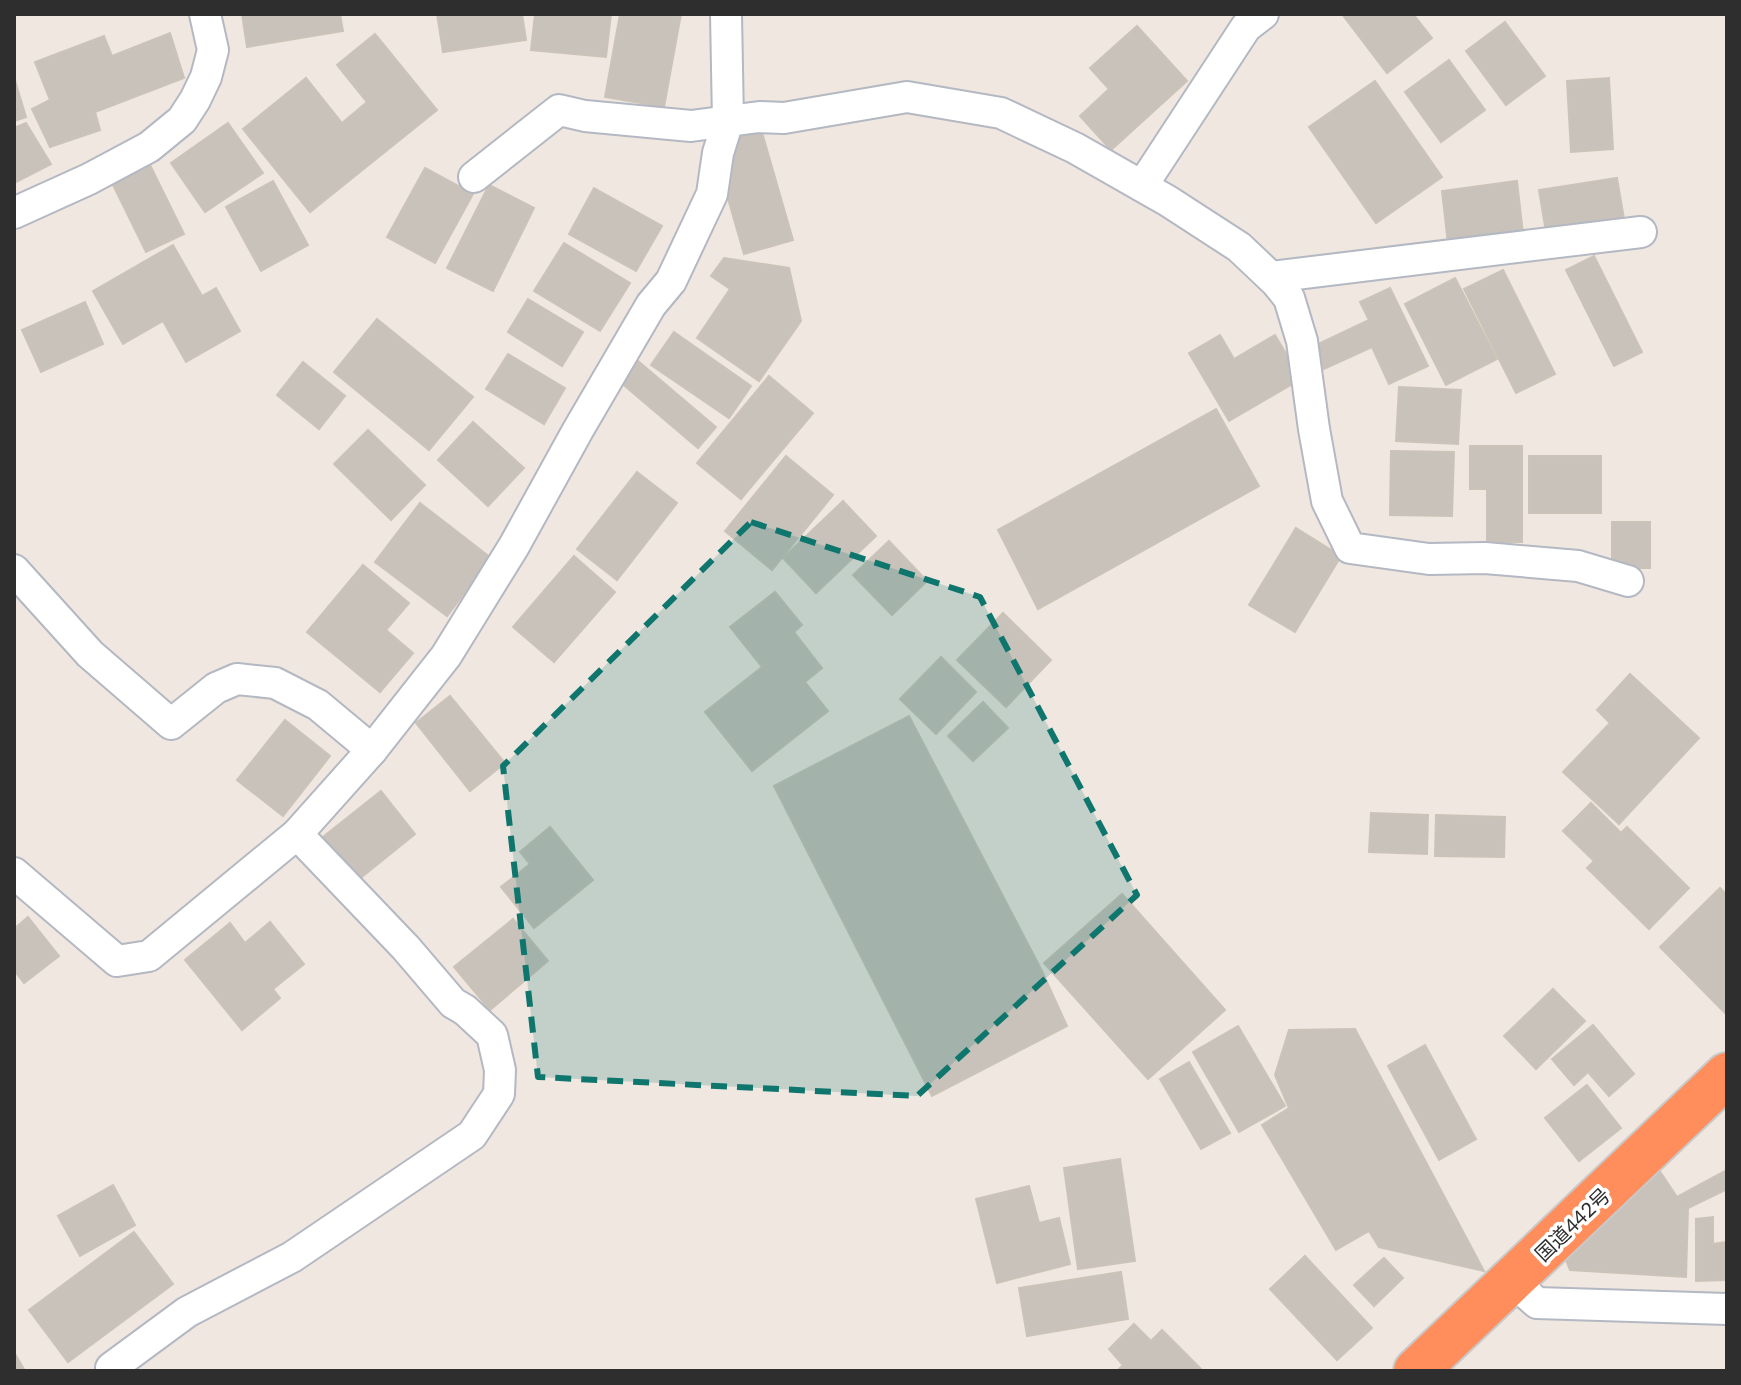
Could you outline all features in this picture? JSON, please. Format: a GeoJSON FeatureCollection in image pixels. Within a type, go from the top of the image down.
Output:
{"type":"FeatureCollection","features":[{"type":"Feature","properties":{"kind":"highway","name":"国道442号"},"geometry":{"type":"LineString","coordinates":[[1416,1371],[1727,1075]]}},
{"type":"Feature","properties":{"kind":"street"},"geometry":{"type":"LineString","coordinates":[[14,213],[149,147],[182,120],[206,77],[213,50],[205,14]]}},
{"type":"Feature","properties":{"kind":"street"},"geometry":{"type":"LineString","coordinates":[[14,873],[117,961],[149,956],[297,834],[372,750],[446,656],[514,546],[651,305],[671,281],[712,194],[718,153],[728,121],[726,14]]}},
{"type":"Feature","properties":{"kind":"street"},"geometry":{"type":"LineString","coordinates":[[1142,186],[1246,27],[1263,14]]}},
{"type":"Feature","properties":{"kind":"street"},"geometry":{"type":"LineString","coordinates":[[474,177],[559,110],[585,116],[691,126],[759,117],[784,118],[907,97],[1001,113],[1075,148],[1239,247],[1289,298],[1302,341],[1327,501],[1350,548],[1429,559],[1485,558],[1578,566],[1628,581]]}},
{"type":"Feature","properties":{"kind":"street"},"geometry":{"type":"LineString","coordinates":[[1271,277],[1641,232]]}},
{"type":"Feature","properties":{"kind":"street"},"geometry":{"type":"LineString","coordinates":[[14,570],[90,654],[171,724],[216,688],[237,679],[275,683],[318,705],[372,750]]}},
{"type":"Feature","properties":{"kind":"street"},"geometry":{"type":"LineString","coordinates":[[112,1371],[111,1368],[187,1312],[292,1257],[472,1135],[499,1094],[500,1070],[492,1035],[453,1003],[406,948],[297,834]]}},
{"type":"Feature","properties":{"kind":"street"},"geometry":{"type":"LineString","coordinates":[[1512,1281],[1537,1303],[1727,1309]]}},
{"type":"Feature","properties":{"kind":"highlighted area"},"geometry":{"type":"Polygon","coordinates":[[[751,522],[980,597],[1137,895],[917,1096],[538,1077],[503,766],[751,522]]]}},
{"type":"Feature","properties":{"kind":"building"},"geometry":{"type":"Polygon","coordinates":[[[242,14],[340,14],[343,31],[247,47],[242,14]]]}},
{"type":"Feature","properties":{"kind":"building"},"geometry":{"type":"Polygon","coordinates":[[[437,14],[522,14],[526,40],[443,52],[437,14]]]}},
{"type":"Feature","properties":{"kind":"building"},"geometry":{"type":"Polygon","coordinates":[[[535,14],[611,14],[606,57],[531,50],[535,14]]]}},
{"type":"Feature","properties":{"kind":"building"},"geometry":{"type":"Polygon","coordinates":[[[620,14],[681,14],[664,107],[605,97],[620,14]]]}},
{"type":"Feature","properties":{"kind":"building"},"geometry":{"type":"Polygon","coordinates":[[[1342,14],[1413,14],[1432,38],[1387,73],[1342,14]]]}},
{"type":"Feature","properties":{"kind":"building"},"geometry":{"type":"Polygon","coordinates":[[[1505,22],[1545,76],[1506,105],[1466,51],[1505,22]]]}},
{"type":"Feature","properties":{"kind":"building"},"geometry":{"type":"Polygon","coordinates":[[[1137,26],[1187,81],[1111,150],[1080,116],[1109,89],[1090,68],[1137,26]]]}},
{"type":"Feature","properties":{"kind":"building"},"geometry":{"type":"Polygon","coordinates":[[[170,33],[184,78],[95,112],[100,130],[50,147],[32,109],[50,100],[35,62],[104,36],[112,56],[170,33]]]}},
{"type":"Feature","properties":{"kind":"building"},"geometry":{"type":"Polygon","coordinates":[[[375,34],[437,110],[310,212],[243,129],[306,78],[342,123],[367,102],[337,65],[375,34]]]}},
{"type":"Feature","properties":{"kind":"building"},"geometry":{"type":"Polygon","coordinates":[[[1449,60],[1485,110],[1441,142],[1405,92],[1449,60]]]}},
{"type":"Feature","properties":{"kind":"building"},"geometry":{"type":"Polygon","coordinates":[[[14,77],[26,117],[14,121],[14,77]]]}},
{"type":"Feature","properties":{"kind":"building"},"geometry":{"type":"Polygon","coordinates":[[[1609,78],[1613,149],[1571,152],[1567,81],[1609,78]]]}},
{"type":"Feature","properties":{"kind":"building"},"geometry":{"type":"Polygon","coordinates":[[[1375,81],[1442,177],[1376,223],[1309,127],[1375,81]]]}},
{"type":"Feature","properties":{"kind":"building"},"geometry":{"type":"Polygon","coordinates":[[[26,123],[51,164],[14,183],[14,128],[26,123]]]}},
{"type":"Feature","properties":{"kind":"building"},"geometry":{"type":"Polygon","coordinates":[[[228,123],[263,173],[205,212],[171,163],[228,123]]]}},
{"type":"Feature","properties":{"kind":"building"},"geometry":{"type":"Polygon","coordinates":[[[761,129],[793,240],[744,254],[712,143],[761,129]]]}},
{"type":"Feature","properties":{"kind":"building"},"geometry":{"type":"Polygon","coordinates":[[[149,163],[184,234],[146,252],[111,181],[149,163]]]}},
{"type":"Feature","properties":{"kind":"building"},"geometry":{"type":"Polygon","coordinates":[[[425,168],[473,194],[435,263],[387,237],[425,168]]]}},
{"type":"Feature","properties":{"kind":"building"},"geometry":{"type":"Polygon","coordinates":[[[1617,178],[1624,219],[1546,232],[1539,190],[1617,178]]]}},
{"type":"Feature","properties":{"kind":"building"},"geometry":{"type":"Polygon","coordinates":[[[273,181],[308,245],[261,271],[226,207],[273,181]]]}},
{"type":"Feature","properties":{"kind":"building"},"geometry":{"type":"Polygon","coordinates":[[[1517,181],[1523,234],[1448,244],[1442,191],[1517,181]]]}},
{"type":"Feature","properties":{"kind":"building"},"geometry":{"type":"Polygon","coordinates":[[[489,185],[534,208],[493,291],[447,268],[489,185]]]}},
{"type":"Feature","properties":{"kind":"building"},"geometry":{"type":"Polygon","coordinates":[[[594,188],[662,226],[636,271],[569,234],[594,188]]]}},
{"type":"Feature","properties":{"kind":"building"},"geometry":{"type":"Polygon","coordinates":[[[564,243],[630,283],[600,331],[534,291],[564,243]]]}},
{"type":"Feature","properties":{"kind":"building"},"geometry":{"type":"Polygon","coordinates":[[[173,245],[202,296],[216,288],[240,331],[186,362],[163,321],[123,344],[93,291],[173,245]]]}},
{"type":"Feature","properties":{"kind":"building"},"geometry":{"type":"Polygon","coordinates":[[[1594,256],[1642,352],[1614,366],[1566,270],[1594,256]]]}},
{"type":"Feature","properties":{"kind":"building"},"geometry":{"type":"Polygon","coordinates":[[[724,258],[789,268],[801,321],[759,381],[697,338],[730,289],[711,276],[724,258]]]}},
{"type":"Feature","properties":{"kind":"building"},"geometry":{"type":"Polygon","coordinates":[[[1503,270],[1555,374],[1516,393],[1464,289],[1503,270]]]}},
{"type":"Feature","properties":{"kind":"building"},"geometry":{"type":"Polygon","coordinates":[[[1455,278],[1497,359],[1446,385],[1405,304],[1455,278]]]}},
{"type":"Feature","properties":{"kind":"building"},"geometry":{"type":"Polygon","coordinates":[[[1390,288],[1428,366],[1389,384],[1372,347],[1324,369],[1314,346],[1369,320],[1360,302],[1390,288]]]}},
{"type":"Feature","properties":{"kind":"building"},"geometry":{"type":"Polygon","coordinates":[[[528,299],[583,332],[562,366],[508,332],[528,299]]]}},
{"type":"Feature","properties":{"kind":"building"},"geometry":{"type":"Polygon","coordinates":[[[85,302],[103,344],[41,372],[22,330],[85,302]]]}},
{"type":"Feature","properties":{"kind":"building"},"geometry":{"type":"Polygon","coordinates":[[[377,319],[473,397],[429,450],[334,372],[377,319]]]}},
{"type":"Feature","properties":{"kind":"building"},"geometry":{"type":"Polygon","coordinates":[[[674,332],[751,386],[729,418],[651,365],[674,332]]]}},
{"type":"Feature","properties":{"kind":"building"},"geometry":{"type":"Polygon","coordinates":[[[1220,335],[1234,359],[1275,335],[1301,379],[1229,421],[1189,353],[1220,335]]]}},
{"type":"Feature","properties":{"kind":"building"},"geometry":{"type":"Polygon","coordinates":[[[508,354],[565,388],[544,424],[486,389],[508,354]]]}},
{"type":"Feature","properties":{"kind":"building"},"geometry":{"type":"Polygon","coordinates":[[[638,361],[716,427],[698,448],[620,382],[638,361]]]}},
{"type":"Feature","properties":{"kind":"building"},"geometry":{"type":"Polygon","coordinates":[[[303,362],[345,396],[319,429],[277,395],[303,362]]]}},
{"type":"Feature","properties":{"kind":"building"},"geometry":{"type":"Polygon","coordinates":[[[769,376],[813,413],[741,499],[697,463],[769,376]]]}},
{"type":"Feature","properties":{"kind":"building"},"geometry":{"type":"Polygon","coordinates":[[[1399,387],[1461,390],[1458,444],[1396,441],[1399,387]]]}},
{"type":"Feature","properties":{"kind":"building"},"geometry":{"type":"Polygon","coordinates":[[[1216,409],[1259,486],[1038,609],[998,530],[1216,409]]]}},
{"type":"Feature","properties":{"kind":"building"},"geometry":{"type":"Polygon","coordinates":[[[473,422],[524,468],[488,506],[438,460],[473,422]]]}},
{"type":"Feature","properties":{"kind":"building"},"geometry":{"type":"Polygon","coordinates":[[[368,430],[425,485],[391,520],[334,464],[368,430]]]}},
{"type":"Feature","properties":{"kind":"building"},"geometry":{"type":"Polygon","coordinates":[[[1470,446],[1522,446],[1522,542],[1487,542],[1487,489],[1470,489],[1470,446]]]}},
{"type":"Feature","properties":{"kind":"building"},"geometry":{"type":"Polygon","coordinates":[[[1391,451],[1454,452],[1452,516],[1390,515],[1391,451]]]}},
{"type":"Feature","properties":{"kind":"building"},"geometry":{"type":"Polygon","coordinates":[[[786,456],[833,495],[772,570],[725,531],[786,456]]]}},
{"type":"Feature","properties":{"kind":"building"},"geometry":{"type":"Polygon","coordinates":[[[1529,456],[1601,456],[1601,513],[1529,513],[1529,456]]]}},
{"type":"Feature","properties":{"kind":"building"},"geometry":{"type":"Polygon","coordinates":[[[637,472],[677,503],[617,580],[577,549],[637,472]]]}},
{"type":"Feature","properties":{"kind":"building"},"geometry":{"type":"Polygon","coordinates":[[[843,501],[876,536],[816,593],[783,558],[843,501]]]}},
{"type":"Feature","properties":{"kind":"building"},"geometry":{"type":"Polygon","coordinates":[[[420,503],[491,558],[447,616],[375,562],[420,503]]]}},
{"type":"Feature","properties":{"kind":"building"},"geometry":{"type":"Polygon","coordinates":[[[1612,522],[1650,522],[1650,568],[1612,568],[1612,522]]]}},
{"type":"Feature","properties":{"kind":"building"},"geometry":{"type":"Polygon","coordinates":[[[1296,528],[1341,556],[1295,632],[1249,605],[1296,528]]]}},
{"type":"Feature","properties":{"kind":"building"},"geometry":{"type":"Polygon","coordinates":[[[889,541],[927,581],[892,615],[853,575],[889,541]]]}},
{"type":"Feature","properties":{"kind":"building"},"geometry":{"type":"Polygon","coordinates":[[[574,556],[615,592],[554,662],[513,627],[574,556]]]}},
{"type":"Feature","properties":{"kind":"building"},"geometry":{"type":"Polygon","coordinates":[[[363,565],[409,603],[386,630],[413,653],[380,692],[307,632],[363,565]]]}},
{"type":"Feature","properties":{"kind":"building"},"geometry":{"type":"Polygon","coordinates":[[[775,592],[802,625],[794,632],[822,668],[805,682],[828,711],[752,771],[705,712],[762,667],[730,627],[775,592]]]}},
{"type":"Feature","properties":{"kind":"building"},"geometry":{"type":"Polygon","coordinates":[[[1003,613],[1051,660],[1006,707],[957,660],[1003,613]]]}},
{"type":"Feature","properties":{"kind":"building"},"geometry":{"type":"Polygon","coordinates":[[[941,657],[976,692],[936,734],[900,699],[941,657]]]}},
{"type":"Feature","properties":{"kind":"building"},"geometry":{"type":"Polygon","coordinates":[[[1630,674],[1699,738],[1619,824],[1563,772],[1610,723],[1597,710],[1630,674]]]}},
{"type":"Feature","properties":{"kind":"building"},"geometry":{"type":"Polygon","coordinates":[[[450,696],[505,763],[470,791],[416,723],[450,696]]]}},
{"type":"Feature","properties":{"kind":"building"},"geometry":{"type":"Polygon","coordinates":[[[983,702],[1008,728],[973,761],[948,736],[983,702]]]}},
{"type":"Feature","properties":{"kind":"building"},"geometry":{"type":"Polygon","coordinates":[[[909,716],[1041,969],[1067,1026],[932,1096],[774,786],[909,716]]]}},
{"type":"Feature","properties":{"kind":"building"},"geometry":{"type":"Polygon","coordinates":[[[285,720],[330,756],[283,816],[237,780],[285,720]]]}},
{"type":"Feature","properties":{"kind":"building"},"geometry":{"type":"Polygon","coordinates":[[[381,791],[415,834],[358,880],[323,837],[381,791]]]}},
{"type":"Feature","properties":{"kind":"building"},"geometry":{"type":"Polygon","coordinates":[[[1591,803],[1621,833],[1627,827],[1689,888],[1649,929],[1587,868],[1594,861],[1563,831],[1591,803]]]}},
{"type":"Feature","properties":{"kind":"building"},"geometry":{"type":"Polygon","coordinates":[[[1371,813],[1428,815],[1427,854],[1369,852],[1371,813]]]}},
{"type":"Feature","properties":{"kind":"building"},"geometry":{"type":"Polygon","coordinates":[[[1436,815],[1505,817],[1504,857],[1435,856],[1436,815]]]}},
{"type":"Feature","properties":{"kind":"building"},"geometry":{"type":"Polygon","coordinates":[[[550,827],[593,880],[534,928],[501,887],[530,864],[520,852],[550,827]]]}},
{"type":"Feature","properties":{"kind":"building"},"geometry":{"type":"Polygon","coordinates":[[[1720,888],[1727,895],[1727,1015],[1660,947],[1720,888]]]}},
{"type":"Feature","properties":{"kind":"building"},"geometry":{"type":"Polygon","coordinates":[[[1122,894],[1225,1010],[1148,1079],[1044,963],[1122,894]]]}},
{"type":"Feature","properties":{"kind":"building"},"geometry":{"type":"Polygon","coordinates":[[[28,917],[59,956],[24,983],[14,970],[14,929],[28,917]]]}},
{"type":"Feature","properties":{"kind":"building"},"geometry":{"type":"Polygon","coordinates":[[[513,919],[548,961],[490,1010],[454,967],[513,919]]]}},
{"type":"Feature","properties":{"kind":"building"},"geometry":{"type":"Polygon","coordinates":[[[270,922],[304,964],[273,989],[280,998],[242,1030],[185,960],[230,923],[245,943],[270,922]]]}},
{"type":"Feature","properties":{"kind":"building"},"geometry":{"type":"Polygon","coordinates":[[[1553,989],[1585,1021],[1536,1069],[1504,1036],[1553,989]]]}},
{"type":"Feature","properties":{"kind":"building"},"geometry":{"type":"Polygon","coordinates":[[[1593,1025],[1634,1074],[1609,1096],[1588,1072],[1574,1085],[1552,1059],[1593,1025]]]}},
{"type":"Feature","properties":{"kind":"building"},"geometry":{"type":"Polygon","coordinates":[[[1238,1026],[1285,1106],[1239,1132],[1193,1052],[1238,1026]]]}},
{"type":"Feature","properties":{"kind":"building"},"geometry":{"type":"Polygon","coordinates":[[[1355,1029],[1484,1271],[1379,1247],[1369,1231],[1336,1250],[1262,1125],[1289,1108],[1275,1075],[1289,1030],[1355,1029]]]}},
{"type":"Feature","properties":{"kind":"building"},"geometry":{"type":"Polygon","coordinates":[[[1425,1045],[1476,1139],[1439,1160],[1388,1066],[1425,1045]]]}},
{"type":"Feature","properties":{"kind":"building"},"geometry":{"type":"Polygon","coordinates":[[[1189,1062],[1230,1133],[1201,1149],[1160,1079],[1189,1062]]]}},
{"type":"Feature","properties":{"kind":"building"},"geometry":{"type":"Polygon","coordinates":[[[1587,1085],[1621,1128],[1579,1161],[1545,1118],[1587,1085]]]}},
{"type":"Feature","properties":{"kind":"building"},"geometry":{"type":"Polygon","coordinates":[[[1120,1159],[1135,1261],[1078,1269],[1064,1168],[1120,1159]]]}},
{"type":"Feature","properties":{"kind":"building"},"geometry":{"type":"Polygon","coordinates":[[[1657,1167],[1677,1197],[1727,1170],[1727,1189],[1688,1208],[1686,1277],[1570,1270],[1564,1255],[1657,1167]]]}},
{"type":"Feature","properties":{"kind":"building"},"geometry":{"type":"Polygon","coordinates":[[[113,1185],[135,1225],[80,1256],[58,1216],[113,1185]]]}},
{"type":"Feature","properties":{"kind":"building"},"geometry":{"type":"Polygon","coordinates":[[[1029,1186],[1039,1223],[1059,1218],[1070,1264],[997,1283],[976,1199],[1029,1186]]]}},
{"type":"Feature","properties":{"kind":"building"},"geometry":{"type":"Polygon","coordinates":[[[1713,1217],[1713,1244],[1727,1242],[1727,1280],[1696,1281],[1696,1219],[1713,1217]]]}},
{"type":"Feature","properties":{"kind":"building"},"geometry":{"type":"Polygon","coordinates":[[[134,1232],[173,1284],[68,1362],[29,1310],[134,1232]]]}},
{"type":"Feature","properties":{"kind":"building"},"geometry":{"type":"Polygon","coordinates":[[[1305,1256],[1372,1328],[1337,1360],[1270,1289],[1305,1256]]]}},
{"type":"Feature","properties":{"kind":"building"},"geometry":{"type":"Polygon","coordinates":[[[1384,1258],[1403,1278],[1374,1306],[1354,1285],[1384,1258]]]}},
{"type":"Feature","properties":{"kind":"building"},"geometry":{"type":"Polygon","coordinates":[[[1121,1272],[1128,1319],[1027,1336],[1019,1288],[1121,1272]]]}},
{"type":"Feature","properties":{"kind":"building"},"geometry":{"type":"Polygon","coordinates":[[[1134,1324],[1151,1341],[1162,1330],[1203,1371],[1117,1371],[1123,1365],[1109,1349],[1134,1324]]]}},
{"type":"Feature","properties":{"kind":"building"},"geometry":{"type":"Polygon","coordinates":[[[14,1352],[25,1371],[14,1371],[14,1352]]]}}]}
